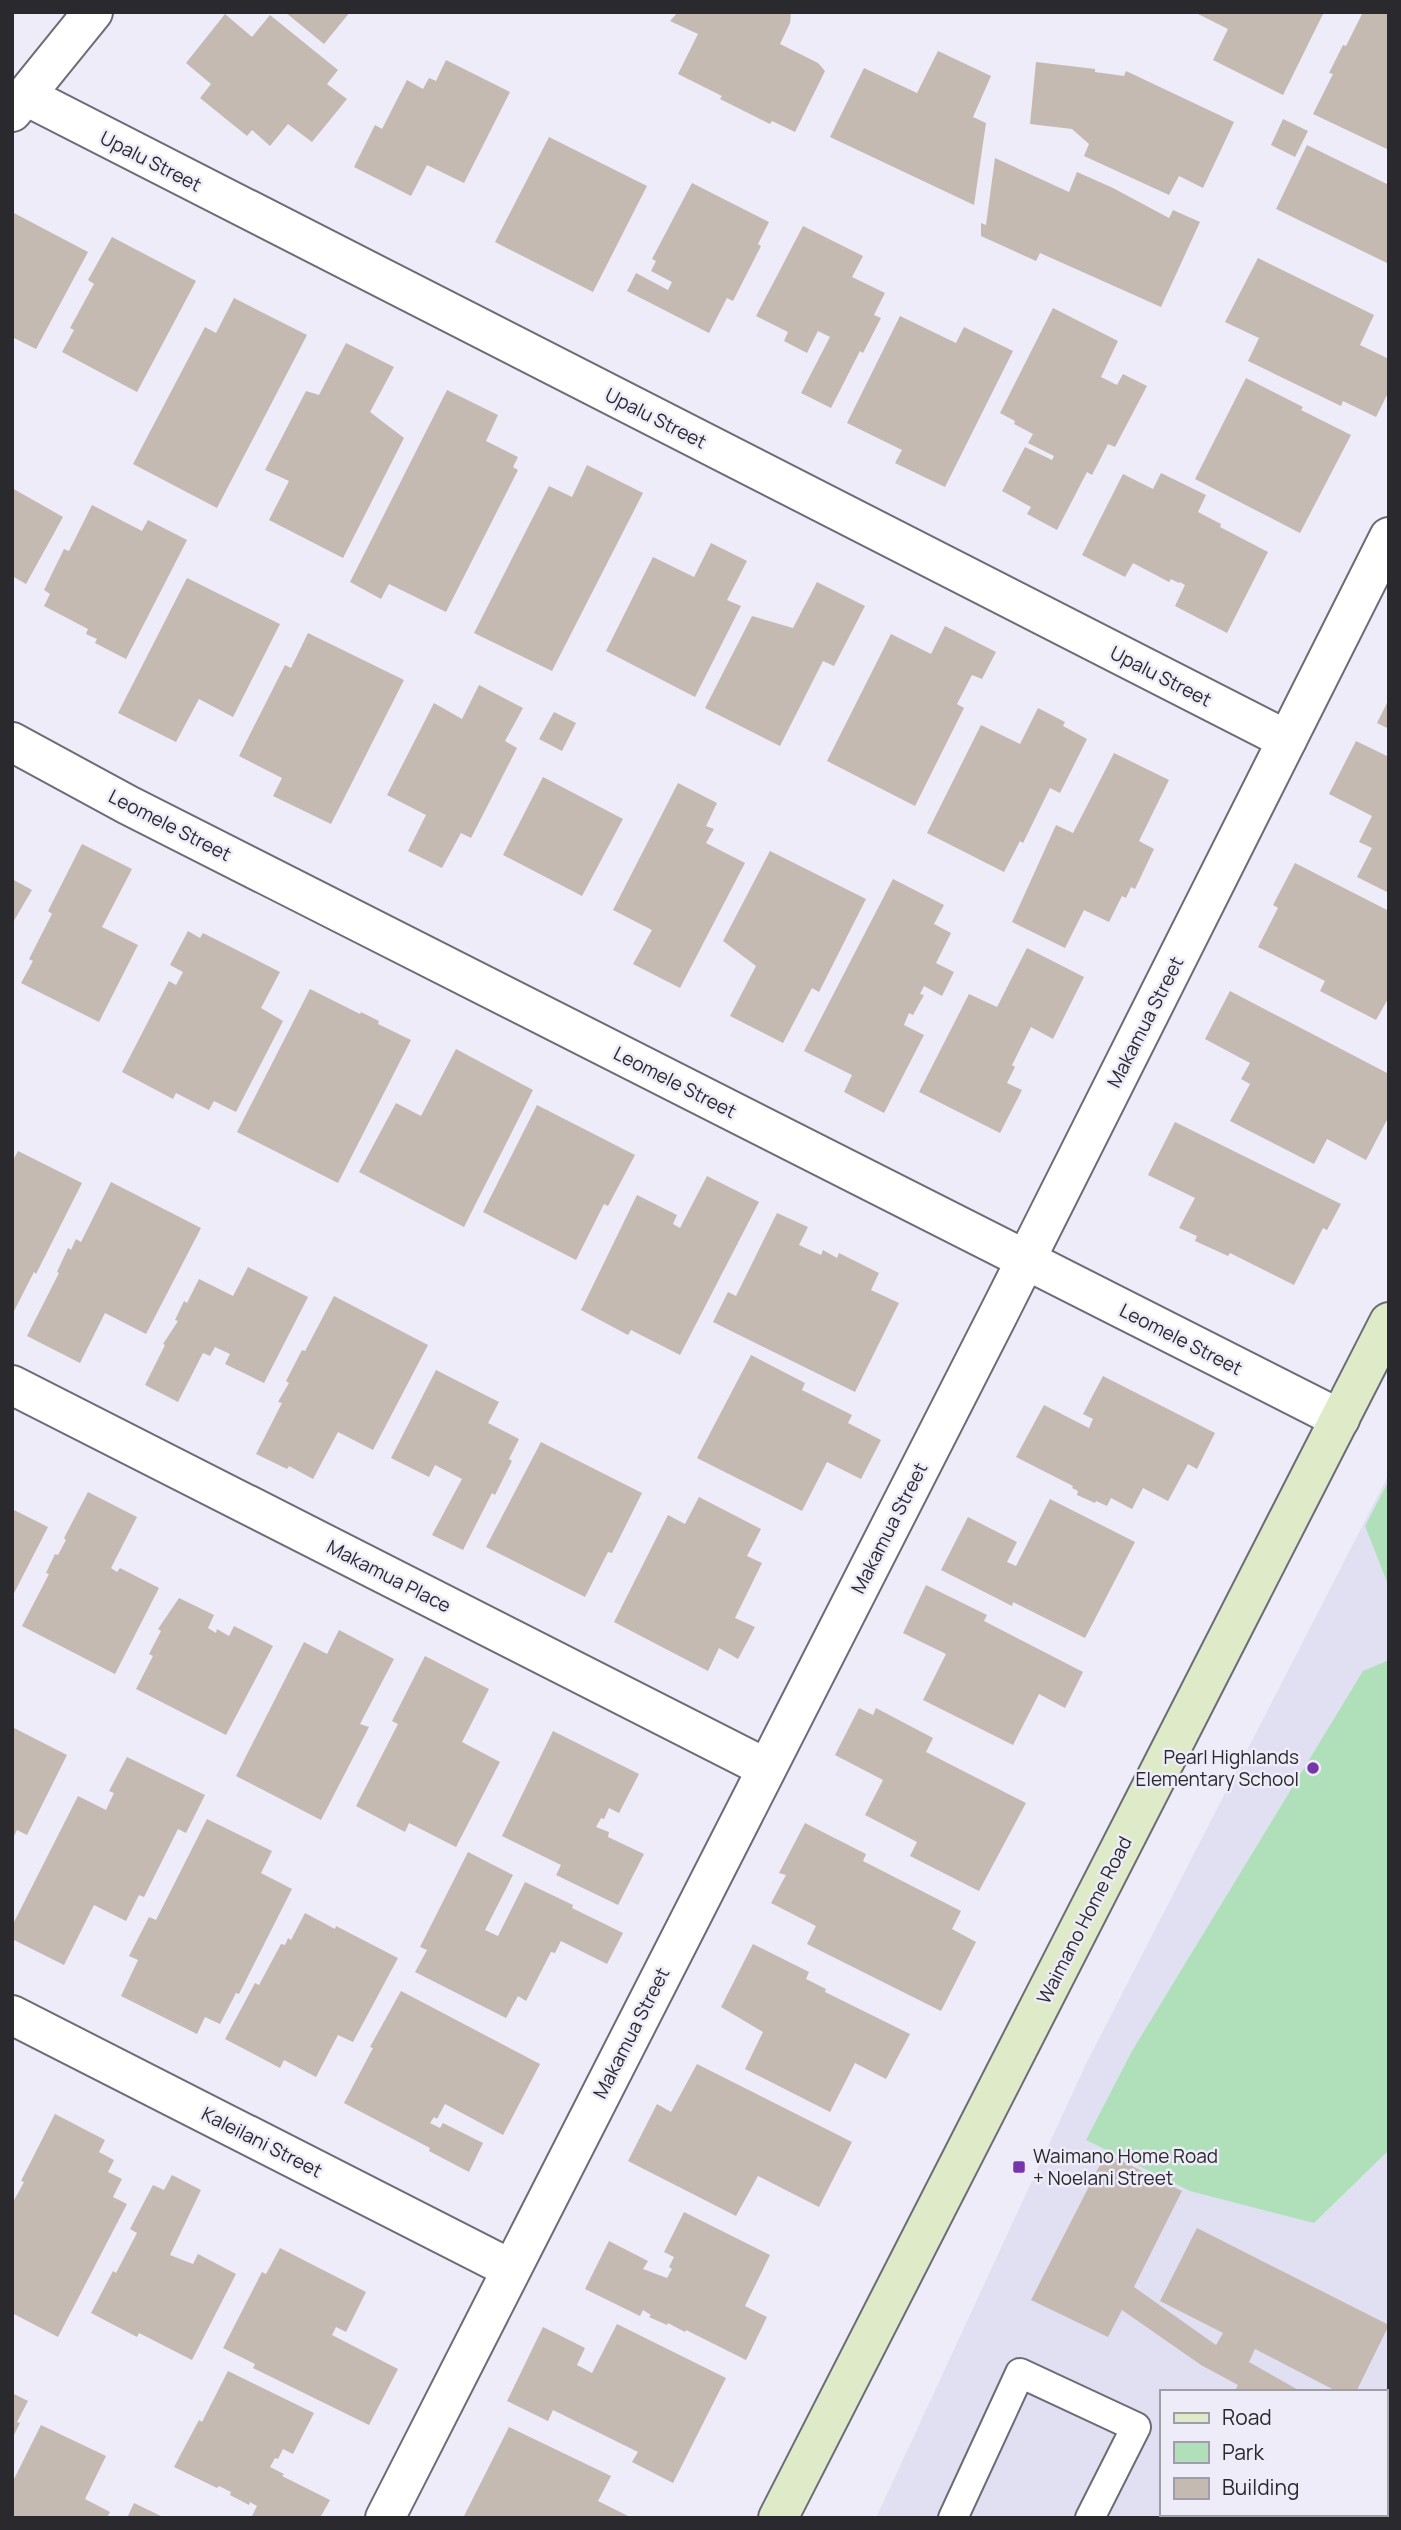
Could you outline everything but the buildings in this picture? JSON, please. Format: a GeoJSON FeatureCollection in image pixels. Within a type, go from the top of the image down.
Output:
{"type":"FeatureCollection","features":[{"type":"Feature","properties":{"kind":"main road","name":"Waimano Home Road"},"geometry":{"type":"LineString","coordinates":[[778,2518],[1389,1322]]}},
{"type":"Feature","properties":{"kind":"street"},"geometry":{"type":"LineString","coordinates":[[19,104],[93,12]]}},
{"type":"Feature","properties":{"kind":"street","name":"Upalu Street"},"geometry":{"type":"LineString","coordinates":[[19,104],[1287,740]]}},
{"type":"Feature","properties":{"kind":"street","name":"Makamua Street"},"geometry":{"type":"LineString","coordinates":[[385,2518],[1026,1260],[1389,537]]}},
{"type":"Feature","properties":{"kind":"street","name":"Leomele Street"},"geometry":{"type":"LineString","coordinates":[[12,742],[153,817],[1340,1419]]}},
{"type":"Feature","properties":{"kind":"street","name":"Makamua Place"},"geometry":{"type":"LineString","coordinates":[[12,1385],[766,1768]]}},
{"type":"Feature","properties":{"kind":"street","name":"Kaleilani Street"},"geometry":{"type":"LineString","coordinates":[[12,2015],[511,2269]]}},
{"type":"Feature","properties":{"kind":"lane"},"geometry":{"type":"LineString","coordinates":[[953,2518],[1020,2373],[1136,2427],[1090,2518]]}},
{"type":"Feature","properties":{"kind":"shaded area","name":"Pearl Highlands Elementary School"},"geometry":{"type":"Polygon","coordinates":[[[1389,1474],[1389,2518],[876,2518],[1087,2062],[1389,1474]]]}},
{"type":"Feature","properties":{"kind":"green space"},"geometry":{"type":"Polygon","coordinates":[[[1389,1480],[1389,1587],[1365,1526],[1389,1480]]]}},
{"type":"Feature","properties":{"kind":"green space"},"geometry":{"type":"Polygon","coordinates":[[[1389,1660],[1389,2150],[1314,2223],[1190,2191],[1086,2140],[1132,2051],[1363,1671],[1389,1660]]]}},
{"type":"Feature","properties":{"kind":"place","name":"Pearl Highlands Elementary School"},"geometry":{"type":"Point","coordinates":[1313,1768]}},
{"type":"Feature","properties":{"kind":"place","name":"Waimano Home Road + Noelani Street"},"geometry":{"type":"Point","coordinates":[1019,2167]}}]}
